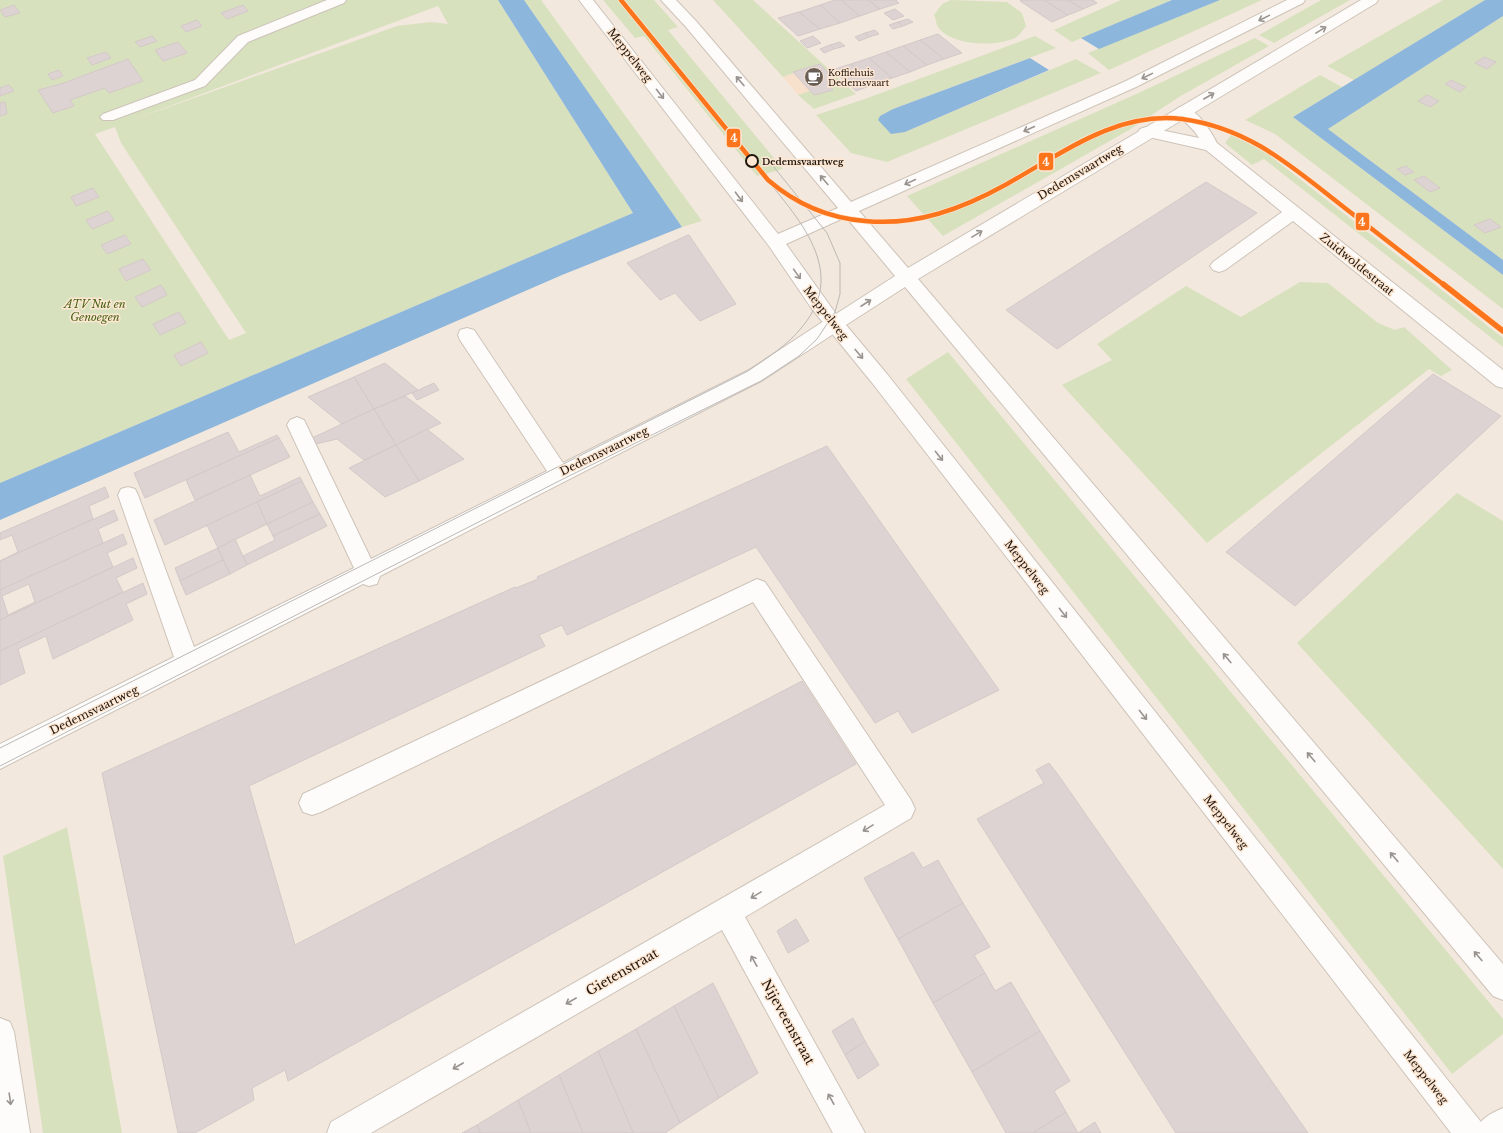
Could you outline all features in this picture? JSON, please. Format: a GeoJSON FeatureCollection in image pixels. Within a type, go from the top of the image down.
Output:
{"type":"FeatureCollection","features":[{"type":"Feature","properties":{"kind":"main road"},"geometry":{"type":"LineString","coordinates":[[108,116],[200,83],[243,39],[339,0]]}},
{"type":"Feature","properties":{"kind":"main road","name":"Meppelweg"},"geometry":{"type":"LineString","coordinates":[[586,0],[775,242],[834,324],[889,392],[1470,1133]]}},
{"type":"Feature","properties":{"kind":"main road"},"geometry":{"type":"LineString","coordinates":[[668,0],[850,210],[1503,986]]}},
{"type":"Feature","properties":{"kind":"main road"},"geometry":{"type":"LineString","coordinates":[[775,242],[1131,84],[1298,0]]}},
{"type":"Feature","properties":{"kind":"main road","name":"Dedemsvaartweg"},"geometry":{"type":"LineString","coordinates":[[0,757],[368,574],[559,473],[756,375],[906,277],[1146,132],[1371,0]]}},
{"type":"Feature","properties":{"kind":"main road","name":"Zuidwoldestraat"},"geometry":{"type":"LineString","coordinates":[[1183,111],[1201,129],[1211,146],[1503,381]]}},
{"type":"Feature","properties":{"kind":"main road","name":"Zuidwoldestraat"},"geometry":{"type":"LineString","coordinates":[[1146,132],[1211,146]]}},
{"type":"Feature","properties":{"kind":"main road"},"geometry":{"type":"LineString","coordinates":[[1220,266],[1293,213]]}},
{"type":"Feature","properties":{"kind":"main road"},"geometry":{"type":"LineString","coordinates":[[467,335],[559,473]]}},
{"type":"Feature","properties":{"kind":"main road"},"geometry":{"type":"LineString","coordinates":[[297,425],[368,574]]}},
{"type":"Feature","properties":{"kind":"main road"},"geometry":{"type":"LineString","coordinates":[[128,495],[188,663]]}},
{"type":"Feature","properties":{"kind":"main road","name":"Gietenstraat"},"geometry":{"type":"LineString","coordinates":[[312,803],[757,590],[902,809],[727,912],[342,1133]]}},
{"type":"Feature","properties":{"kind":"main road","name":"Nijeveenstraat"},"geometry":{"type":"LineString","coordinates":[[727,912],[850,1133]]}},
{"type":"Feature","properties":{"kind":"main road"},"geometry":{"type":"LineString","coordinates":[[0,1032],[15,1133]]}},
{"type":"Feature","properties":{"kind":"main road"},"geometry":{"type":"LineString","coordinates":[[1489,1133],[1503,1123]]}},
{"type":"Feature","properties":{"kind":"shaded area","name":"Koffiehuis Dedemsvaart"},"geometry":{"type":"Polygon","coordinates":[[[812,66],[830,85],[798,95],[783,77],[812,66]]]}},
{"type":"Feature","properties":{"kind":"green space","name":"ATV Nut en Genoegen"},"geometry":{"type":"Polygon","coordinates":[[[0,0],[498,0],[633,213],[0,483],[0,0]],[[438,6],[135,119],[397,26],[431,22],[448,24],[438,6]],[[115,127],[95,134],[229,340],[246,333],[121,143],[115,127]]]}},
{"type":"Feature","properties":{"kind":"green space"},"geometry":{"type":"Polygon","coordinates":[[[524,0],[541,0],[702,221],[682,227],[524,0]]]}},
{"type":"Feature","properties":{"kind":"green space"},"geometry":{"type":"Polygon","coordinates":[[[603,0],[654,0],[678,27],[668,30],[783,169],[757,176],[644,36],[635,38],[603,0]]]}},
{"type":"Feature","properties":{"kind":"green space"},"geometry":{"type":"Polygon","coordinates":[[[713,0],[753,0],[856,94],[814,109],[798,95],[830,84],[812,66],[783,77],[713,0]]]}},
{"type":"Feature","properties":{"kind":"green space"},"geometry":{"type":"Polygon","coordinates":[[[951,0],[1007,2],[1022,13],[1026,26],[1015,38],[997,43],[974,43],[953,38],[944,33],[938,27],[934,15],[942,4],[951,0]]]}},
{"type":"Feature","properties":{"kind":"green space"},"geometry":{"type":"Polygon","coordinates":[[[1121,0],[1172,0],[1072,42],[1054,30],[1121,0]]]}},
{"type":"Feature","properties":{"kind":"green space"},"geometry":{"type":"Polygon","coordinates":[[[1220,0],[1262,0],[1109,70],[1088,53],[1220,0]]]}},
{"type":"Feature","properties":{"kind":"green space"},"geometry":{"type":"Polygon","coordinates":[[[1321,0],[1350,0],[1274,43],[1259,35],[1321,0]]]}},
{"type":"Feature","properties":{"kind":"green space"},"geometry":{"type":"Polygon","coordinates":[[[1443,0],[1485,0],[1354,80],[1327,66],[1443,0]]]}},
{"type":"Feature","properties":{"kind":"green space"},"geometry":{"type":"Polygon","coordinates":[[[1503,16],[1503,260],[1328,129],[1503,16]]]}},
{"type":"Feature","properties":{"kind":"green space"},"geometry":{"type":"Polygon","coordinates":[[[1035,36],[1056,48],[893,109],[905,132],[1076,59],[1101,73],[887,162],[851,153],[816,115],[862,100],[1035,36]]]}},
{"type":"Feature","properties":{"kind":"green space"},"geometry":{"type":"Polygon","coordinates":[[[1255,38],[1269,46],[1179,97],[1129,130],[943,236],[907,196],[1143,91],[1255,38]]]}},
{"type":"Feature","properties":{"kind":"green space"},"geometry":{"type":"Polygon","coordinates":[[[1320,75],[1342,87],[1293,117],[1503,275],[1503,309],[1275,134],[1245,120],[1320,75]]]}},
{"type":"Feature","properties":{"kind":"green space"},"geometry":{"type":"Polygon","coordinates":[[[1231,135],[1264,151],[1503,338],[1503,347],[1264,159],[1252,165],[1225,143],[1231,135]]]}},
{"type":"Feature","properties":{"kind":"green space"},"geometry":{"type":"Polygon","coordinates":[[[1300,282],[1328,283],[1378,323],[1395,330],[1404,327],[1452,370],[1441,376],[1429,369],[1207,543],[1062,385],[1112,360],[1097,344],[1186,286],[1241,317],[1300,282]]]}},
{"type":"Feature","properties":{"kind":"green space"},"geometry":{"type":"Polygon","coordinates":[[[948,352],[1503,1019],[1503,1034],[1452,1074],[906,379],[948,352]]]}},
{"type":"Feature","properties":{"kind":"green space"},"geometry":{"type":"Polygon","coordinates":[[[1457,493],[1503,521],[1503,869],[1297,643],[1457,493]]]}},
{"type":"Feature","properties":{"kind":"green space"},"geometry":{"type":"Polygon","coordinates":[[[67,827],[122,1133],[43,1133],[3,856],[67,827]]]}},
{"type":"Feature","properties":{"kind":"water"},"geometry":{"type":"Polygon","coordinates":[[[498,0],[524,0],[682,227],[562,275],[0,520],[0,483],[633,213],[498,0]]]}},
{"type":"Feature","properties":{"kind":"water"},"geometry":{"type":"Polygon","coordinates":[[[1172,0],[1220,0],[1099,49],[1081,38],[1172,0]]]}},
{"type":"Feature","properties":{"kind":"water"},"geometry":{"type":"Polygon","coordinates":[[[1485,0],[1503,0],[1503,16],[1328,129],[1503,260],[1503,275],[1293,117],[1485,0]]]}},
{"type":"Feature","properties":{"kind":"water"},"geometry":{"type":"Polygon","coordinates":[[[1030,58],[1049,70],[905,132],[891,134],[878,120],[880,116],[893,109],[1030,58]]]}},
{"type":"Feature","properties":{"kind":"building"},"geometry":{"type":"Polygon","coordinates":[[[835,0],[841,0],[860,16],[840,23],[820,5],[835,0]]]}},
{"type":"Feature","properties":{"kind":"building"},"geometry":{"type":"Polygon","coordinates":[[[841,0],[868,0],[880,9],[860,16],[841,0]]]}},
{"type":"Feature","properties":{"kind":"building"},"geometry":{"type":"Polygon","coordinates":[[[868,0],[896,0],[899,3],[880,9],[868,0]]]}},
{"type":"Feature","properties":{"kind":"building"},"geometry":{"type":"Polygon","coordinates":[[[1044,0],[1068,15],[1052,22],[1020,1],[1044,0]]]}},
{"type":"Feature","properties":{"kind":"building"},"geometry":{"type":"Polygon","coordinates":[[[1044,0],[1068,0],[1083,9],[1068,15],[1044,0]]]}},
{"type":"Feature","properties":{"kind":"building"},"geometry":{"type":"Polygon","coordinates":[[[1068,0],[1093,0],[1097,3],[1083,9],[1068,0]]]}},
{"type":"Feature","properties":{"kind":"building"},"geometry":{"type":"Polygon","coordinates":[[[14,5],[20,13],[5,17],[0,10],[14,5]]]}},
{"type":"Feature","properties":{"kind":"building"},"geometry":{"type":"Polygon","coordinates":[[[243,5],[248,11],[227,19],[221,13],[243,5]]]}},
{"type":"Feature","properties":{"kind":"building"},"geometry":{"type":"Polygon","coordinates":[[[820,5],[840,23],[820,29],[799,12],[820,5]]]}},
{"type":"Feature","properties":{"kind":"building"},"geometry":{"type":"Polygon","coordinates":[[[895,9],[904,16],[893,20],[884,13],[895,9]]]}},
{"type":"Feature","properties":{"kind":"building"},"geometry":{"type":"Polygon","coordinates":[[[799,12],[820,29],[798,36],[778,18],[799,12]]]}},
{"type":"Feature","properties":{"kind":"building"},"geometry":{"type":"Polygon","coordinates":[[[908,19],[913,22],[903,26],[898,22],[908,19]]]}},
{"type":"Feature","properties":{"kind":"building"},"geometry":{"type":"Polygon","coordinates":[[[197,20],[202,26],[186,32],[181,26],[197,20]]]}},
{"type":"Feature","properties":{"kind":"building"},"geometry":{"type":"Polygon","coordinates":[[[898,22],[903,26],[893,29],[889,25],[898,22]]]}},
{"type":"Feature","properties":{"kind":"building"},"geometry":{"type":"Polygon","coordinates":[[[875,30],[879,34],[869,37],[865,33],[875,30]]]}},
{"type":"Feature","properties":{"kind":"building"},"geometry":{"type":"Polygon","coordinates":[[[865,33],[869,37],[859,41],[855,37],[865,33]]]}},
{"type":"Feature","properties":{"kind":"building"},"geometry":{"type":"Polygon","coordinates":[[[938,34],[962,53],[944,59],[920,40],[938,34]]]}},
{"type":"Feature","properties":{"kind":"building"},"geometry":{"type":"Polygon","coordinates":[[[152,36],[157,41],[140,47],[135,42],[152,36]]]}},
{"type":"Feature","properties":{"kind":"building"},"geometry":{"type":"Polygon","coordinates":[[[813,36],[821,43],[807,48],[800,41],[813,36]]]}},
{"type":"Feature","properties":{"kind":"building"},"geometry":{"type":"Polygon","coordinates":[[[920,40],[944,59],[927,65],[903,46],[920,40]]]}},
{"type":"Feature","properties":{"kind":"building"},"geometry":{"type":"Polygon","coordinates":[[[178,42],[187,53],[163,61],[155,50],[178,42]]]}},
{"type":"Feature","properties":{"kind":"building"},"geometry":{"type":"Polygon","coordinates":[[[840,42],[845,46],[834,49],[830,45],[840,42]]]}},
{"type":"Feature","properties":{"kind":"building"},"geometry":{"type":"Polygon","coordinates":[[[830,45],[834,49],[824,53],[820,49],[830,45]]]}},
{"type":"Feature","properties":{"kind":"building"},"geometry":{"type":"Polygon","coordinates":[[[903,46],[927,65],[910,72],[886,52],[903,46]]]}},
{"type":"Feature","properties":{"kind":"building"},"geometry":{"type":"Polygon","coordinates":[[[106,52],[111,58],[92,65],[87,58],[106,52]]]}},
{"type":"Feature","properties":{"kind":"building"},"geometry":{"type":"Polygon","coordinates":[[[886,52],[910,72],[892,78],[869,58],[886,52]]]}},
{"type":"Feature","properties":{"kind":"building"},"geometry":{"type":"Polygon","coordinates":[[[1484,57],[1496,62],[1487,69],[1475,63],[1484,57]]]}},
{"type":"Feature","properties":{"kind":"building"},"geometry":{"type":"Polygon","coordinates":[[[869,58],[892,78],[875,84],[851,64],[869,58]]]}},
{"type":"Feature","properties":{"kind":"building"},"geometry":{"type":"Polygon","coordinates":[[[128,59],[143,81],[109,93],[105,88],[70,100],[74,106],[53,113],[38,90],[61,84],[128,59]]]}},
{"type":"Feature","properties":{"kind":"building","name":"Koffiehuis Dedemsvaart"},"geometry":{"type":"Polygon","coordinates":[[[820,64],[836,81],[828,84],[833,90],[814,95],[793,72],[820,64]]]}},
{"type":"Feature","properties":{"kind":"building"},"geometry":{"type":"Polygon","coordinates":[[[851,64],[875,84],[856,91],[832,70],[851,64]]]}},
{"type":"Feature","properties":{"kind":"building"},"geometry":{"type":"Polygon","coordinates":[[[59,70],[63,76],[52,80],[48,74],[59,70]]]}},
{"type":"Feature","properties":{"kind":"building"},"geometry":{"type":"Polygon","coordinates":[[[1451,80],[1466,87],[1460,92],[1445,84],[1451,80]]]}},
{"type":"Feature","properties":{"kind":"building"},"geometry":{"type":"Polygon","coordinates":[[[9,85],[14,91],[0,96],[0,88],[9,85]]]}},
{"type":"Feature","properties":{"kind":"building"},"geometry":{"type":"Polygon","coordinates":[[[1427,95],[1439,101],[1430,107],[1418,101],[1427,95]]]}},
{"type":"Feature","properties":{"kind":"building"},"geometry":{"type":"Polygon","coordinates":[[[5,102],[7,114],[0,116],[0,103],[5,102]]]}},
{"type":"Feature","properties":{"kind":"building"},"geometry":{"type":"Polygon","coordinates":[[[1406,166],[1414,172],[1405,175],[1397,169],[1406,166]]]}},
{"type":"Feature","properties":{"kind":"building"},"geometry":{"type":"Polygon","coordinates":[[[1424,176],[1440,188],[1430,192],[1414,180],[1424,176]]]}},
{"type":"Feature","properties":{"kind":"building"},"geometry":{"type":"Polygon","coordinates":[[[1206,182],[1257,213],[1057,349],[1006,310],[1206,182]]]}},
{"type":"Feature","properties":{"kind":"building"},"geometry":{"type":"Polygon","coordinates":[[[93,188],[99,197],[76,206],[71,197],[93,188]]]}},
{"type":"Feature","properties":{"kind":"building"},"geometry":{"type":"Polygon","coordinates":[[[108,211],[114,220],[92,229],[86,220],[108,211]]]}},
{"type":"Feature","properties":{"kind":"building"},"geometry":{"type":"Polygon","coordinates":[[[1490,219],[1501,227],[1485,233],[1474,225],[1490,219]]]}},
{"type":"Feature","properties":{"kind":"building"},"geometry":{"type":"Polygon","coordinates":[[[125,235],[131,244],[107,254],[101,245],[125,235]]]}},
{"type":"Feature","properties":{"kind":"building"},"geometry":{"type":"Polygon","coordinates":[[[688,235],[736,304],[700,321],[675,293],[660,300],[627,263],[688,235]]]}},
{"type":"Feature","properties":{"kind":"building"},"geometry":{"type":"Polygon","coordinates":[[[143,259],[151,270],[126,281],[119,269],[143,259]]]}},
{"type":"Feature","properties":{"kind":"building"},"geometry":{"type":"Polygon","coordinates":[[[161,285],[167,295],[142,307],[135,297],[161,285]]]}},
{"type":"Feature","properties":{"kind":"building"},"geometry":{"type":"Polygon","coordinates":[[[179,312],[186,323],[160,335],[153,324],[179,312]]]}},
{"type":"Feature","properties":{"kind":"building"},"geometry":{"type":"Polygon","coordinates":[[[201,342],[208,353],[181,366],[174,355],[201,342]]]}},
{"type":"Feature","properties":{"kind":"building"},"geometry":{"type":"Polygon","coordinates":[[[385,363],[418,390],[374,409],[354,377],[385,363]]]}},
{"type":"Feature","properties":{"kind":"building"},"geometry":{"type":"Polygon","coordinates":[[[1433,374],[1501,416],[1295,606],[1226,552],[1433,374]]]}},
{"type":"Feature","properties":{"kind":"building"},"geometry":{"type":"Polygon","coordinates":[[[354,377],[374,409],[342,424],[308,397],[354,377]]]}},
{"type":"Feature","properties":{"kind":"building"},"geometry":{"type":"Polygon","coordinates":[[[434,383],[439,390],[417,400],[412,393],[434,383]]]}},
{"type":"Feature","properties":{"kind":"building"},"geometry":{"type":"Polygon","coordinates":[[[405,396],[441,423],[396,445],[374,409],[405,396]]]}},
{"type":"Feature","properties":{"kind":"building"},"geometry":{"type":"Polygon","coordinates":[[[374,409],[396,445],[364,460],[337,439],[316,444],[312,438],[374,409]]]}},
{"type":"Feature","properties":{"kind":"building"},"geometry":{"type":"Polygon","coordinates":[[[427,429],[464,459],[419,481],[396,445],[427,429]]]}},
{"type":"Feature","properties":{"kind":"building"},"geometry":{"type":"Polygon","coordinates":[[[228,432],[239,452],[277,435],[279,438],[145,498],[134,473],[228,432]]]}},
{"type":"Feature","properties":{"kind":"building"},"geometry":{"type":"Polygon","coordinates":[[[279,438],[290,457],[195,500],[186,480],[279,438]]]}},
{"type":"Feature","properties":{"kind":"building"},"geometry":{"type":"Polygon","coordinates":[[[396,445],[419,481],[385,497],[349,468],[396,445]]]}},
{"type":"Feature","properties":{"kind":"building"},"geometry":{"type":"Polygon","coordinates":[[[827,446],[999,690],[912,733],[898,711],[875,723],[756,547],[567,635],[562,625],[539,635],[545,646],[249,786],[295,945],[802,681],[856,764],[288,1081],[285,1070],[252,1088],[254,1100],[195,1133],[178,1133],[102,773],[515,587],[516,588],[538,579],[537,577],[827,446]]]}},
{"type":"Feature","properties":{"kind":"building"},"geometry":{"type":"Polygon","coordinates":[[[250,475],[260,496],[300,477],[302,481],[165,545],[154,520],[250,475]]]}},
{"type":"Feature","properties":{"kind":"building"},"geometry":{"type":"Polygon","coordinates":[[[302,481],[313,502],[267,524],[257,502],[302,481]]]}},
{"type":"Feature","properties":{"kind":"building"},"geometry":{"type":"Polygon","coordinates":[[[105,487],[109,497],[89,506],[93,519],[0,561],[18,552],[12,535],[0,540],[0,533],[105,487]]]}},
{"type":"Feature","properties":{"kind":"building"},"geometry":{"type":"Polygon","coordinates":[[[257,502],[267,524],[218,548],[207,525],[257,502]]]}},
{"type":"Feature","properties":{"kind":"building"},"geometry":{"type":"Polygon","coordinates":[[[313,502],[320,514],[273,536],[267,524],[313,502]]]}},
{"type":"Feature","properties":{"kind":"building"},"geometry":{"type":"Polygon","coordinates":[[[114,510],[118,520],[98,529],[103,543],[0,590],[0,561],[114,510]]]}},
{"type":"Feature","properties":{"kind":"building"},"geometry":{"type":"Polygon","coordinates":[[[320,514],[327,526],[247,565],[243,556],[275,540],[273,536],[320,514]]]}},
{"type":"Feature","properties":{"kind":"building"},"geometry":{"type":"Polygon","coordinates":[[[123,534],[127,544],[107,553],[113,567],[0,620],[0,590],[123,534]],[[29,584],[2,596],[8,615],[35,602],[29,584]]]}},
{"type":"Feature","properties":{"kind":"building"},"geometry":{"type":"Polygon","coordinates":[[[235,539],[247,565],[230,574],[218,548],[235,539]]]}},
{"type":"Feature","properties":{"kind":"building"},"geometry":{"type":"Polygon","coordinates":[[[218,548],[223,560],[180,581],[175,568],[218,548]]]}},
{"type":"Feature","properties":{"kind":"building"},"geometry":{"type":"Polygon","coordinates":[[[133,558],[137,568],[116,578],[123,592],[0,651],[0,620],[133,558]]]}},
{"type":"Feature","properties":{"kind":"building"},"geometry":{"type":"Polygon","coordinates":[[[223,560],[230,574],[186,595],[180,581],[223,560]]]}},
{"type":"Feature","properties":{"kind":"building"},"geometry":{"type":"Polygon","coordinates":[[[143,583],[147,594],[126,604],[133,620],[53,659],[46,636],[18,649],[25,673],[0,685],[0,651],[143,583]]]}},
{"type":"Feature","properties":{"kind":"building"},"geometry":{"type":"Polygon","coordinates":[[[1049,763],[1308,1133],[1176,1133],[977,819],[1044,783],[1036,770],[1049,763]]]}},
{"type":"Feature","properties":{"kind":"building"},"geometry":{"type":"Polygon","coordinates":[[[913,852],[923,868],[938,860],[963,903],[898,939],[864,878],[913,852]]]}},
{"type":"Feature","properties":{"kind":"building"},"geometry":{"type":"Polygon","coordinates":[[[963,903],[990,947],[974,955],[985,973],[933,1003],[898,939],[963,903]]]}},
{"type":"Feature","properties":{"kind":"building"},"geometry":{"type":"Polygon","coordinates":[[[796,919],[809,941],[788,953],[777,931],[796,919]]]}},
{"type":"Feature","properties":{"kind":"building"},"geometry":{"type":"Polygon","coordinates":[[[985,973],[995,991],[1011,982],[1040,1031],[972,1072],[933,1003],[985,973]]]}},
{"type":"Feature","properties":{"kind":"building"},"geometry":{"type":"Polygon","coordinates":[[[713,983],[758,1073],[719,1098],[674,1006],[713,983]]]}},
{"type":"Feature","properties":{"kind":"building"},"geometry":{"type":"Polygon","coordinates":[[[674,1006],[719,1098],[680,1123],[636,1029],[674,1006]]]}},
{"type":"Feature","properties":{"kind":"building"},"geometry":{"type":"Polygon","coordinates":[[[853,1018],[865,1041],[845,1055],[832,1031],[853,1018]]]}},
{"type":"Feature","properties":{"kind":"building"},"geometry":{"type":"Polygon","coordinates":[[[636,1029],[680,1123],[665,1133],[633,1133],[598,1051],[636,1029]]]}},
{"type":"Feature","properties":{"kind":"building"},"geometry":{"type":"Polygon","coordinates":[[[1040,1031],[1070,1081],[1054,1091],[1066,1112],[1033,1133],[1006,1133],[972,1072],[1040,1031]]]}},
{"type":"Feature","properties":{"kind":"building"},"geometry":{"type":"Polygon","coordinates":[[[865,1041],[879,1065],[858,1079],[845,1055],[865,1041]]]}},
{"type":"Feature","properties":{"kind":"building"},"geometry":{"type":"Polygon","coordinates":[[[598,1051],[633,1132],[631,1133],[583,1133],[559,1075],[598,1051]]]}},
{"type":"Feature","properties":{"kind":"building"},"geometry":{"type":"Polygon","coordinates":[[[559,1075],[583,1133],[531,1133],[518,1100],[559,1075]]]}},
{"type":"Feature","properties":{"kind":"building"},"geometry":{"type":"Polygon","coordinates":[[[518,1100],[531,1133],[480,1133],[477,1125],[518,1100]]]}},
{"type":"Feature","properties":{"kind":"building"},"geometry":{"type":"Polygon","coordinates":[[[1066,1112],[1078,1133],[1033,1133],[1066,1112]]]}},
{"type":"Feature","properties":{"kind":"building"},"geometry":{"type":"Polygon","coordinates":[[[1095,1122],[1101,1133],[1078,1133],[1095,1122]]]}},
{"type":"Feature","properties":{"kind":"building"},"geometry":{"type":"Polygon","coordinates":[[[477,1125],[480,1133],[462,1133],[477,1125]]]}},
{"type":"Feature","properties":{"kind":"tram line"},"geometry":{"type":"LineString","coordinates":[[0,766],[563,479],[761,381],[799,356],[817,339],[835,312],[840,294],[840,263],[827,233],[769,161]]}},
{"type":"Feature","properties":{"kind":"tram line"},"geometry":{"type":"LineString","coordinates":[[0,748],[748,371],[777,351],[802,327],[816,305],[821,283],[819,262],[811,242],[799,221],[755,165]]}},
{"type":"Feature","properties":{"kind":"transit line","name":"4"},"geometry":{"type":"LineString","coordinates":[[621,0],[768,180],[786,195],[817,211],[851,220],[880,223],[907,221],[933,216],[981,198],[1076,144],[1111,128],[1148,119],[1181,119],[1198,122],[1229,131],[1274,153],[1503,331]]}},
{"type":"Feature","properties":{"kind":"place","name":"Koffiehuis Dedemsvaart"},"geometry":{"type":"Point","coordinates":[814,77]}},
{"type":"Feature","properties":{"kind":"place","name":"Dedemsvaartweg"},"geometry":{"type":"Point","coordinates":[752,161]}}]}
